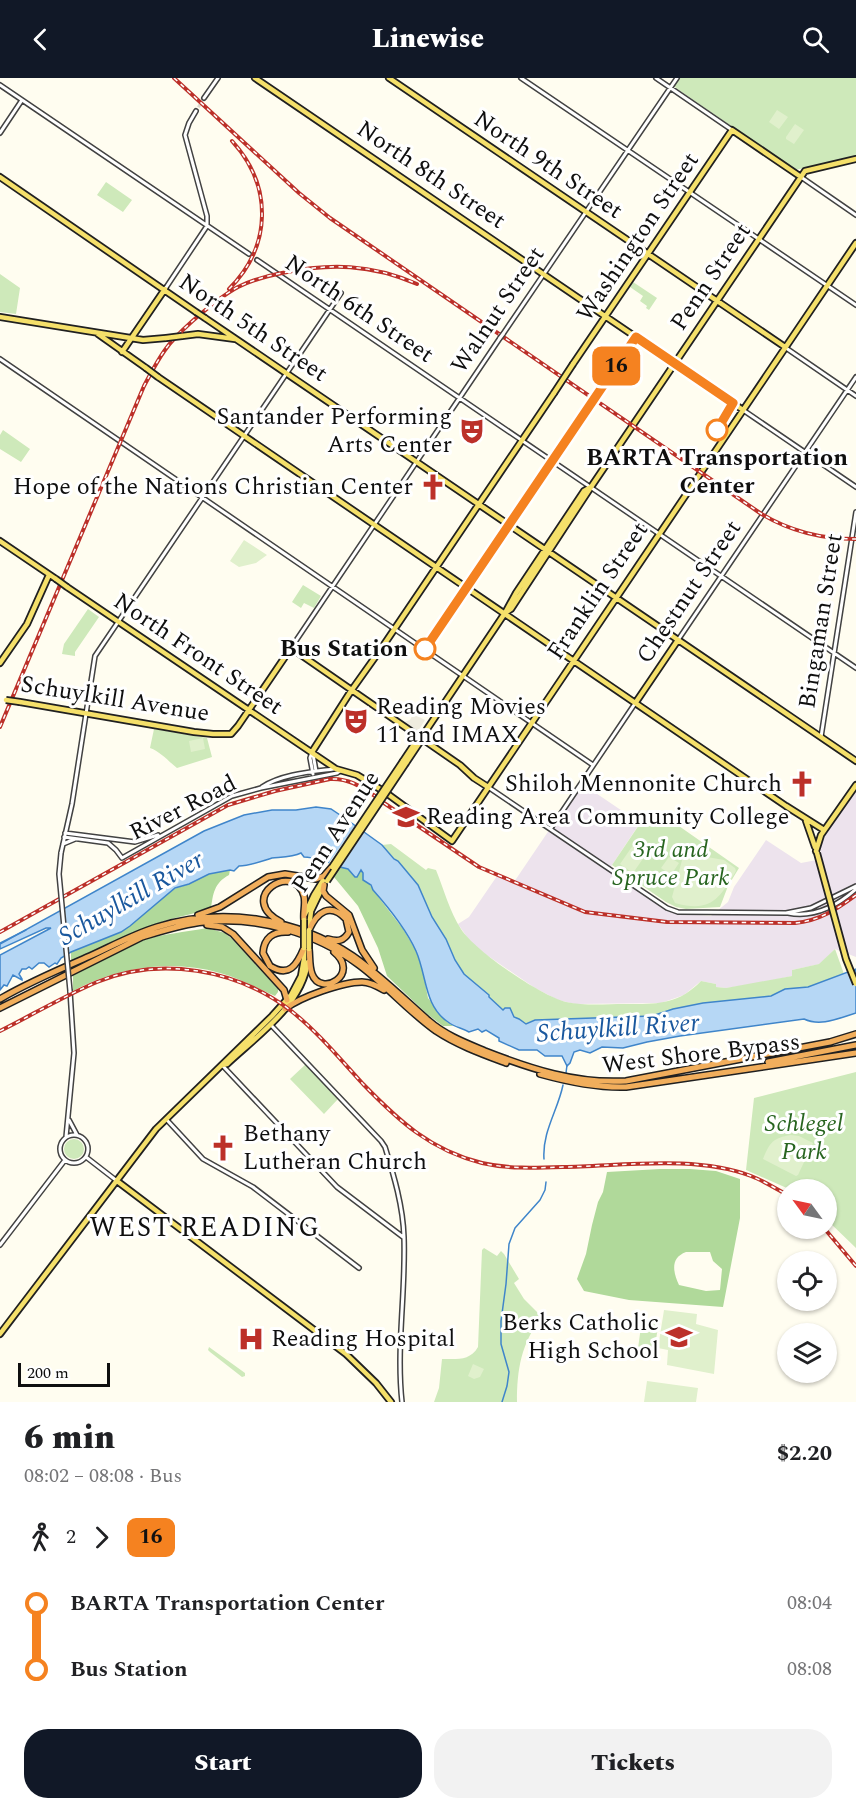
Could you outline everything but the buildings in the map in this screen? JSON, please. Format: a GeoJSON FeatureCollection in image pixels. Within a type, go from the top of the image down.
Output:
{"type":"FeatureCollection","features":[{"type":"Feature","properties":{"kind":"highway"},"geometry":{"type":"LineString","coordinates":[[176,922],[216,909],[271,876],[285,874],[316,879],[324,876],[332,867]]}},
{"type":"Feature","properties":{"kind":"highway"},"geometry":{"type":"LineString","coordinates":[[288,926],[273,917],[265,907],[265,894],[277,882],[291,882],[302,891],[309,930]]}},
{"type":"Feature","properties":{"kind":"highway"},"geometry":{"type":"LineString","coordinates":[[325,882],[323,891],[352,919],[362,950],[369,962],[400,995]]}},
{"type":"Feature","properties":{"kind":"highway"},"geometry":{"type":"LineString","coordinates":[[308,921],[322,912],[334,911],[345,918],[349,926],[347,934],[340,941],[315,934]]}},
{"type":"Feature","properties":{"kind":"highway","name":"West Shore Bypass"},"geometry":{"type":"LineString","coordinates":[[0,999],[46,975],[141,932],[199,918],[238,917],[257,919],[315,934],[357,959],[438,1030]]}},
{"type":"Feature","properties":{"kind":"highway","name":"West Shore Bypass"},"geometry":{"type":"LineString","coordinates":[[0,1008],[142,937],[191,924],[230,921],[270,925],[320,942],[359,965],[420,1019],[438,1030],[533,1070],[573,1083],[626,1087],[856,1053]]}},
{"type":"Feature","properties":{"kind":"highway"},"geometry":{"type":"LineString","coordinates":[[191,924],[211,925],[229,930],[287,994],[287,1000]]}},
{"type":"Feature","properties":{"kind":"highway"},"geometry":{"type":"LineString","coordinates":[[301,934],[274,933],[265,942],[263,953],[265,959],[271,967],[284,971],[297,964],[306,949]]}},
{"type":"Feature","properties":{"kind":"highway"},"geometry":{"type":"LineString","coordinates":[[306,949],[314,978],[323,984],[334,982],[342,973],[342,961],[320,942]]}},
{"type":"Feature","properties":{"kind":"highway"},"geometry":{"type":"LineString","coordinates":[[285,1009],[310,994],[363,982],[382,989],[420,1019]]}},
{"type":"Feature","properties":{"kind":"highway","name":"West Shore Bypass"},"geometry":{"type":"LineString","coordinates":[[533,1070],[570,1078],[606,1082],[626,1081],[830,1042],[856,1034]]}},
{"type":"Feature","properties":{"kind":"highway"},"geometry":{"type":"LineString","coordinates":[[705,1067],[797,1055],[856,1044]]}},
{"type":"Feature","properties":{"kind":"highway"},"geometry":{"type":"LineString","coordinates":[[696,1076],[856,1044]]}},
{"type":"Feature","properties":{"kind":"main road","name":"North 8th Street"},"geometry":{"type":"LineString","coordinates":[[255,78],[743,410]]}},
{"type":"Feature","properties":{"kind":"main road","name":"North 9th Street"},"geometry":{"type":"LineString","coordinates":[[388,78],[785,348]]}},
{"type":"Feature","properties":{"kind":"main road"},"geometry":{"type":"LineString","coordinates":[[732,130],[801,177],[805,171],[856,159]]}},
{"type":"Feature","properties":{"kind":"main road","name":"Washington Street"},"geometry":{"type":"LineString","coordinates":[[312,752],[351,691],[732,130]]}},
{"type":"Feature","properties":{"kind":"main road","name":"North 5th Street"},"geometry":{"type":"LineString","coordinates":[[0,177],[856,761]]}},
{"type":"Feature","properties":{"kind":"main road","name":"Penn Street"},"geometry":{"type":"LineString","coordinates":[[421,738],[584,491],[591,487],[801,177]]}},
{"type":"Feature","properties":{"kind":"main road","name":"Franklin Street"},"geometry":{"type":"LineString","coordinates":[[389,795],[452,841],[856,243]]}},
{"type":"Feature","properties":{"kind":"main road"},"geometry":{"type":"LineString","coordinates":[[122,352],[165,289]]}},
{"type":"Feature","properties":{"kind":"main road"},"geometry":{"type":"LineString","coordinates":[[0,317],[143,340],[198,334],[238,340]]}},
{"type":"Feature","properties":{"kind":"main road"},"geometry":{"type":"LineString","coordinates":[[96,333],[824,830]]}},
{"type":"Feature","properties":{"kind":"main road","name":"North Front Street"},"geometry":{"type":"LineString","coordinates":[[0,541],[338,770],[357,775],[380,789]]}},
{"type":"Feature","properties":{"kind":"main road"},"geometry":{"type":"LineString","coordinates":[[0,663],[27,624],[49,574]]}},
{"type":"Feature","properties":{"kind":"main road","name":"Chestnut Street"},"geometry":{"type":"LineString","coordinates":[[636,702],[678,640]]}},
{"type":"Feature","properties":{"kind":"main road"},"geometry":{"type":"LineString","coordinates":[[291,648],[488,787]]}},
{"type":"Feature","properties":{"kind":"main road","name":"Walnut Street"},"geometry":{"type":"LineString","coordinates":[[224,734],[233,733],[291,648]]}},
{"type":"Feature","properties":{"kind":"main road"},"geometry":{"type":"LineString","coordinates":[[361,677],[357,686],[361,698]]}},
{"type":"Feature","properties":{"kind":"main road"},"geometry":{"type":"LineString","coordinates":[[341,708],[352,697],[361,698]]}},
{"type":"Feature","properties":{"kind":"main road","name":"Schuylkill Avenue"},"geometry":{"type":"LineString","coordinates":[[3,699],[194,732],[224,734]]}},
{"type":"Feature","properties":{"kind":"main road"},"geometry":{"type":"LineString","coordinates":[[407,728],[415,747],[434,747]]}},
{"type":"Feature","properties":{"kind":"main road","name":"Penn Avenue"},"geometry":{"type":"LineString","coordinates":[[0,1334],[166,1119],[278,1013],[285,1009],[303,982],[307,966],[306,949],[311,900],[421,738]]}},
{"type":"Feature","properties":{"kind":"main road","name":"Penn Avenue"},"geometry":{"type":"LineString","coordinates":[[325,882],[332,867],[405,762]]}},
{"type":"Feature","properties":{"kind":"main road"},"geometry":{"type":"LineString","coordinates":[[817,852],[818,841],[824,830],[856,785]]}},
{"type":"Feature","properties":{"kind":"main road"},"geometry":{"type":"LineString","coordinates":[[802,817],[809,826],[846,958],[856,984]]}},
{"type":"Feature","properties":{"kind":"main road","name":"Penn Avenue"},"geometry":{"type":"LineString","coordinates":[[222,1065],[227,1064],[270,1024],[295,989],[301,976],[309,930]]}},
{"type":"Feature","properties":{"kind":"main road"},"geometry":{"type":"LineString","coordinates":[[117,1181],[346,1354],[372,1379],[391,1402]]}},
{"type":"Feature","properties":{"kind":"street"},"geometry":{"type":"LineString","coordinates":[[204,98],[218,78]]}},
{"type":"Feature","properties":{"kind":"street"},"geometry":{"type":"LineString","coordinates":[[521,78],[856,305]]}},
{"type":"Feature","properties":{"kind":"street"},"geometry":{"type":"LineString","coordinates":[[656,78],[732,130]]}},
{"type":"Feature","properties":{"kind":"street","name":"Walnut Street"},"geometry":{"type":"LineString","coordinates":[[291,648],[677,78]]}},
{"type":"Feature","properties":{"kind":"street","name":"North 6th Street"},"geometry":{"type":"LineString","coordinates":[[0,85],[249,255]]}},
{"type":"Feature","properties":{"kind":"street"},"geometry":{"type":"LineString","coordinates":[[0,133],[22,100]]}},
{"type":"Feature","properties":{"kind":"street"},"geometry":{"type":"LineString","coordinates":[[165,289],[207,226],[207,216],[186,135],[187,127],[196,111]]}},
{"type":"Feature","properties":{"kind":"street"},"geometry":{"type":"LineString","coordinates":[[801,177],[856,214]]}},
{"type":"Feature","properties":{"kind":"street","name":"North 6th Street"},"geometry":{"type":"LineString","coordinates":[[257,260],[856,669]]}},
{"type":"Feature","properties":{"kind":"street"},"geometry":{"type":"LineString","coordinates":[[66,1137],[77,1135],[84,1138],[89,1150],[86,1157],[77,1163],[70,1162],[65,1160],[60,1148],[66,1137],[75,1052],[59,874],[94,660],[341,293]]}},
{"type":"Feature","properties":{"kind":"street"},"geometry":{"type":"LineString","coordinates":[[785,348],[856,396]]}},
{"type":"Feature","properties":{"kind":"street"},"geometry":{"type":"LineString","coordinates":[[0,359],[593,765]]}},
{"type":"Feature","properties":{"kind":"street","name":"Chestnut Street"},"geometry":{"type":"LineString","coordinates":[[678,640],[856,377]]}},
{"type":"Feature","properties":{"kind":"street"},"geometry":{"type":"LineString","coordinates":[[743,410],[856,487]]}},
{"type":"Feature","properties":{"kind":"street","name":"Bingaman Street"},"geometry":{"type":"LineString","coordinates":[[821,737],[856,512]]}},
{"type":"Feature","properties":{"kind":"street","name":"Chestnut Street"},"geometry":{"type":"LineString","coordinates":[[551,828],[636,702]]}},
{"type":"Feature","properties":{"kind":"street"},"geometry":{"type":"LineString","coordinates":[[301,774],[307,771],[311,763],[312,752]]}},
{"type":"Feature","properties":{"kind":"street"},"geometry":{"type":"LineString","coordinates":[[312,752],[315,777]]}},
{"type":"Feature","properties":{"kind":"street"},"geometry":{"type":"LineString","coordinates":[[311,763],[314,772]]}},
{"type":"Feature","properties":{"kind":"street","name":"River Road"},"geometry":{"type":"LineString","coordinates":[[75,836],[108,843],[122,858],[226,799],[301,774],[338,770]]}},
{"type":"Feature","properties":{"kind":"street","name":"River Road"},"geometry":{"type":"LineString","coordinates":[[261,788],[337,773],[338,770]]}},
{"type":"Feature","properties":{"kind":"street"},"geometry":{"type":"LineString","coordinates":[[488,787],[672,910],[683,913],[805,914],[837,904],[856,887]]}},
{"type":"Feature","properties":{"kind":"street"},"geometry":{"type":"LineString","coordinates":[[66,828],[75,836]]}},
{"type":"Feature","properties":{"kind":"street"},"geometry":{"type":"LineString","coordinates":[[65,835],[135,842],[162,834]]}},
{"type":"Feature","properties":{"kind":"street"},"geometry":{"type":"LineString","coordinates":[[63,844],[75,836]]}},
{"type":"Feature","properties":{"kind":"street"},"geometry":{"type":"LineString","coordinates":[[786,913],[811,908],[856,887]]}},
{"type":"Feature","properties":{"kind":"street"},"geometry":{"type":"LineString","coordinates":[[270,1024],[383,1144],[391,1166],[400,1204],[404,1238],[400,1370],[402,1402]]}},
{"type":"Feature","properties":{"kind":"street"},"geometry":{"type":"LineString","coordinates":[[222,1065],[337,1187],[404,1238]]}},
{"type":"Feature","properties":{"kind":"street"},"geometry":{"type":"LineString","coordinates":[[69,1115],[71,1125],[77,1135]]}},
{"type":"Feature","properties":{"kind":"street"},"geometry":{"type":"LineString","coordinates":[[166,1119],[203,1159],[253,1187],[359,1268]]}},
{"type":"Feature","properties":{"kind":"street"},"geometry":{"type":"LineString","coordinates":[[86,1157],[117,1181]]}},
{"type":"Feature","properties":{"kind":"street"},"geometry":{"type":"LineString","coordinates":[[0,1245],[65,1160]]}},
{"type":"Feature","properties":{"kind":"shaded area"},"geometry":{"type":"Polygon","coordinates":[[[412,716],[425,720],[419,732],[404,722],[410,720],[412,716]]]}},
{"type":"Feature","properties":{"kind":"shaded area"},"geometry":{"type":"Polygon","coordinates":[[[581,783],[640,823],[608,871],[672,913],[711,916],[728,902],[734,887],[766,840],[801,863],[822,859],[820,847],[822,838],[856,790],[856,957],[835,949],[820,964],[792,970],[792,976],[726,988],[701,981],[684,995],[661,1003],[575,1004],[558,1000],[535,988],[478,949],[458,924],[469,917],[497,876],[514,882],[581,783]]]}},
{"type":"Feature","properties":{"kind":"green space"},"geometry":{"type":"Polygon","coordinates":[[[680,78],[856,78],[856,157],[795,170],[676,88],[674,86],[680,78]]]}},
{"type":"Feature","properties":{"kind":"green space"},"geometry":{"type":"Polygon","coordinates":[[[777,110],[788,117],[779,129],[769,122],[777,110]]]}},
{"type":"Feature","properties":{"kind":"green space"},"geometry":{"type":"Polygon","coordinates":[[[795,124],[804,130],[794,144],[786,137],[795,124]]]}},
{"type":"Feature","properties":{"kind":"green space"},"geometry":{"type":"Polygon","coordinates":[[[106,182],[132,200],[123,212],[97,195],[106,182]]]}},
{"type":"Feature","properties":{"kind":"green space"},"geometry":{"type":"Polygon","coordinates":[[[0,274],[20,288],[16,314],[0,312],[0,274]]]}},
{"type":"Feature","properties":{"kind":"green space"},"geometry":{"type":"Polygon","coordinates":[[[633,282],[657,298],[649,310],[640,301],[643,296],[630,287],[633,282]]]}},
{"type":"Feature","properties":{"kind":"green space"},"geometry":{"type":"Polygon","coordinates":[[[3,430],[30,449],[21,462],[0,449],[0,435],[3,430]]]}},
{"type":"Feature","properties":{"kind":"green space"},"geometry":{"type":"Polygon","coordinates":[[[244,540],[267,555],[256,563],[239,567],[230,561],[244,540]]]}},
{"type":"Feature","properties":{"kind":"green space"},"geometry":{"type":"Polygon","coordinates":[[[303,585],[321,596],[314,608],[304,603],[301,608],[292,602],[303,585]]]}},
{"type":"Feature","properties":{"kind":"green space"},"geometry":{"type":"Polygon","coordinates":[[[88,609],[99,617],[75,652],[75,656],[62,654],[64,644],[88,609]]]}},
{"type":"Feature","properties":{"kind":"green space"},"geometry":{"type":"Polygon","coordinates":[[[154,729],[207,738],[212,757],[177,768],[150,748],[154,729]]]}},
{"type":"Feature","properties":{"kind":"green space"},"geometry":{"type":"Polygon","coordinates":[[[203,738],[205,749],[191,752],[189,741],[203,738]]]}},
{"type":"Feature","properties":{"kind":"green space","name":"3rd and Spruce Park"},"geometry":{"type":"Polygon","coordinates":[[[656,810],[739,868],[728,886],[720,907],[686,909],[676,907],[612,865],[639,825],[645,827],[656,810]]]}},
{"type":"Feature","properties":{"kind":"green space"},"geometry":{"type":"Polygon","coordinates":[[[636,841],[649,850],[633,873],[620,864],[636,841]]]}},
{"type":"Feature","properties":{"kind":"green space"},"geometry":{"type":"Polygon","coordinates":[[[391,844],[426,870],[428,868],[436,870],[457,922],[480,949],[525,982],[566,1002],[647,1004],[666,1002],[684,995],[701,981],[726,988],[792,976],[792,970],[819,964],[835,949],[844,974],[808,987],[785,989],[771,996],[673,1009],[652,1016],[535,1020],[526,1024],[503,1010],[464,974],[432,917],[418,885],[382,845],[391,844]]]}},
{"type":"Feature","properties":{"kind":"green space"},"geometry":{"type":"Polygon","coordinates":[[[684,853],[724,860],[735,868],[736,871],[719,896],[706,905],[687,906],[675,903],[672,897],[684,853]]]}},
{"type":"Feature","properties":{"kind":"green space"},"geometry":{"type":"Polygon","coordinates":[[[669,857],[679,863],[671,875],[661,868],[669,857]]]}},
{"type":"Feature","properties":{"kind":"green space"},"geometry":{"type":"Polygon","coordinates":[[[340,867],[348,869],[355,877],[360,869],[403,929],[422,967],[428,998],[447,1022],[453,1026],[443,1026],[427,1014],[387,976],[378,948],[358,906],[334,877],[340,867]]]}},
{"type":"Feature","properties":{"kind":"green space"},"geometry":{"type":"Polygon","coordinates":[[[230,870],[229,875],[215,889],[211,909],[139,930],[71,961],[71,952],[121,932],[174,889],[209,874],[230,870]]]}},
{"type":"Feature","properties":{"kind":"green space"},"geometry":{"type":"Polygon","coordinates":[[[207,928],[225,933],[232,939],[278,989],[275,996],[227,975],[201,969],[163,966],[108,976],[73,991],[73,974],[123,948],[157,937],[207,928]]]}},
{"type":"Feature","properties":{"kind":"green space"},"geometry":{"type":"Polygon","coordinates":[[[307,1063],[338,1099],[324,1114],[290,1079],[307,1063]]]}},
{"type":"Feature","properties":{"kind":"green space","name":"Schlegel Park"},"geometry":{"type":"Polygon","coordinates":[[[856,1072],[856,1248],[837,1230],[837,1179],[777,1179],[777,1184],[746,1170],[754,1098],[856,1072]]]}},
{"type":"Feature","properties":{"kind":"green space"},"geometry":{"type":"Polygon","coordinates":[[[791,1135],[813,1143],[796,1176],[763,1159],[773,1142],[791,1135]]]}},
{"type":"Feature","properties":{"kind":"green space"},"geometry":{"type":"Polygon","coordinates":[[[70,1139],[78,1139],[84,1145],[84,1153],[78,1159],[70,1159],[64,1153],[64,1145],[70,1139]]]}},
{"type":"Feature","properties":{"kind":"green space"},"geometry":{"type":"Polygon","coordinates":[[[690,1169],[716,1171],[740,1179],[740,1218],[723,1307],[629,1300],[584,1291],[577,1279],[586,1254],[607,1172],[690,1169]],[[686,1252],[677,1258],[674,1270],[679,1285],[706,1291],[720,1290],[722,1269],[713,1261],[710,1252],[686,1252]]]}},
{"type":"Feature","properties":{"kind":"green space"},"geometry":{"type":"Polygon","coordinates":[[[484,1248],[497,1256],[501,1251],[504,1254],[519,1279],[514,1283],[524,1299],[542,1317],[529,1337],[522,1357],[517,1402],[434,1402],[439,1388],[442,1359],[467,1357],[478,1347],[482,1250],[484,1248]]]}},
{"type":"Feature","properties":{"kind":"green space"},"geometry":{"type":"Polygon","coordinates":[[[664,1310],[697,1314],[696,1324],[718,1330],[714,1374],[667,1365],[668,1350],[658,1348],[664,1310]]]}},
{"type":"Feature","properties":{"kind":"green space"},"geometry":{"type":"Polygon","coordinates":[[[642,1319],[659,1321],[653,1358],[637,1356],[642,1319]]]}},
{"type":"Feature","properties":{"kind":"green space"},"geometry":{"type":"Polygon","coordinates":[[[209,1347],[245,1373],[245,1376],[242,1377],[210,1352],[209,1347]]]}},
{"type":"Feature","properties":{"kind":"green space"},"geometry":{"type":"Polygon","coordinates":[[[473,1364],[484,1369],[480,1377],[474,1379],[468,1376],[473,1364]]]}},
{"type":"Feature","properties":{"kind":"green space"},"geometry":{"type":"Polygon","coordinates":[[[647,1381],[698,1388],[696,1402],[644,1402],[647,1381]]]}},
{"type":"Feature","properties":{"kind":"water","name":"Schuylkill River"},"geometry":{"type":"Polygon","coordinates":[[[316,807],[331,809],[382,845],[398,861],[418,885],[432,917],[464,974],[503,1010],[510,1008],[514,1017],[526,1024],[535,1020],[652,1016],[703,1003],[771,996],[785,989],[808,987],[856,969],[856,1013],[823,1022],[804,1019],[680,1036],[623,1048],[602,1047],[590,1053],[580,1050],[574,1052],[567,1066],[562,1056],[545,1056],[537,1050],[519,1050],[499,1041],[499,1038],[486,1030],[482,1032],[478,1029],[469,1032],[448,1022],[434,1008],[420,961],[407,935],[371,885],[363,880],[361,870],[355,877],[348,869],[337,864],[304,857],[301,853],[239,866],[234,871],[209,874],[175,888],[121,932],[71,952],[61,958],[57,964],[49,967],[44,963],[39,963],[32,969],[29,967],[22,969],[19,974],[22,980],[13,975],[7,986],[4,985],[0,990],[0,955],[51,928],[46,928],[0,949],[0,944],[204,831],[244,815],[272,810],[316,807]]]}},
{"type":"Feature","properties":{"kind":"pier"},"geometry":{"type":"Polygon","coordinates":[[[357,823],[366,829],[339,870],[335,866],[327,866],[357,823]]]}},
{"type":"Feature","properties":{"kind":"waterway"},"geometry":{"type":"LineString","coordinates":[[0,943],[26,930]]}},
{"type":"Feature","properties":{"kind":"waterway"},"geometry":{"type":"LineString","coordinates":[[566,1073],[567,1065]]}},
{"type":"Feature","properties":{"kind":"waterway"},"geometry":{"type":"LineString","coordinates":[[544,1159],[545,1140],[563,1085]]}},
{"type":"Feature","properties":{"kind":"waterway"},"geometry":{"type":"LineString","coordinates":[[502,1402],[509,1372],[501,1344],[501,1321],[509,1244],[515,1228],[540,1200],[546,1182]]}},
{"type":"Feature","properties":{"kind":"tunnel"},"geometry":{"type":"LineString","coordinates":[[196,111],[204,98]]}},
{"type":"Feature","properties":{"kind":"railway"},"geometry":{"type":"LineString","coordinates":[[174,78],[299,193],[330,218],[760,513],[782,525],[806,533],[856,539]]}},
{"type":"Feature","properties":{"kind":"railway"},"geometry":{"type":"LineString","coordinates":[[229,289],[243,272],[253,254],[260,235],[262,216],[255,177],[232,141]]}},
{"type":"Feature","properties":{"kind":"railway"},"geometry":{"type":"LineString","coordinates":[[0,727],[144,386],[162,354],[176,336],[232,290],[254,280],[276,274],[317,268],[350,267],[383,272],[417,284]]}},
{"type":"Feature","properties":{"kind":"railway"},"geometry":{"type":"LineString","coordinates":[[0,932],[228,805],[275,791],[330,779],[348,781],[375,796]]}},
{"type":"Feature","properties":{"kind":"railway"},"geometry":{"type":"LineString","coordinates":[[384,803],[479,867],[585,912],[667,922],[795,923],[827,914],[856,895]]}},
{"type":"Feature","properties":{"kind":"railway"},"geometry":{"type":"LineString","coordinates":[[0,1031],[85,987],[121,974],[172,969],[222,976],[269,996],[290,1010],[319,1036],[363,1084],[403,1122],[431,1142],[463,1157],[492,1165],[522,1168],[658,1163],[706,1166],[751,1176],[777,1189]]}},
{"type":"Feature","properties":{"kind":"railway"},"geometry":{"type":"LineString","coordinates":[[833,1239],[856,1266]]}},
{"type":"Feature","properties":{"kind":"bus line","name":"16"},"geometry":{"type":"LineString","coordinates":[[425,649],[636,337],[733,403],[717,430]]}},
{"type":"Feature","properties":{"kind":"place","name":"BARTA Transportation Center"},"geometry":{"type":"Point","coordinates":[717,430]}},
{"type":"Feature","properties":{"kind":"place","name":"Santander Performing Arts Center"},"geometry":{"type":"Point","coordinates":[472,431]}},
{"type":"Feature","properties":{"kind":"place","name":"Hope of the Nations Christian Center"},"geometry":{"type":"Point","coordinates":[433,487]}},
{"type":"Feature","properties":{"kind":"place","name":"Bus Station"},"geometry":{"type":"Point","coordinates":[425,649]}},
{"type":"Feature","properties":{"kind":"place","name":"Reading Movies 11 and IMAX"},"geometry":{"type":"Point","coordinates":[356,721]}},
{"type":"Feature","properties":{"kind":"place","name":"Shiloh Mennonite Church"},"geometry":{"type":"Point","coordinates":[802,784]}},
{"type":"Feature","properties":{"kind":"place","name":"Reading Area Community College"},"geometry":{"type":"Point","coordinates":[406,817]}},
{"type":"Feature","properties":{"kind":"place","name":"Bethany Lutheran Church"},"geometry":{"type":"Point","coordinates":[223,1148]}},
{"type":"Feature","properties":{"kind":"place","name":"Berks Catholic High School"},"geometry":{"type":"Point","coordinates":[679,1337]}},
{"type":"Feature","properties":{"kind":"place","name":"Reading Hospital"},"geometry":{"type":"Point","coordinates":[251,1339]}},
{"type":"Feature","properties":{"kind":"district","name":"WEST READING"},"geometry":{"type":"Point","coordinates":[205,1228]}}]}
